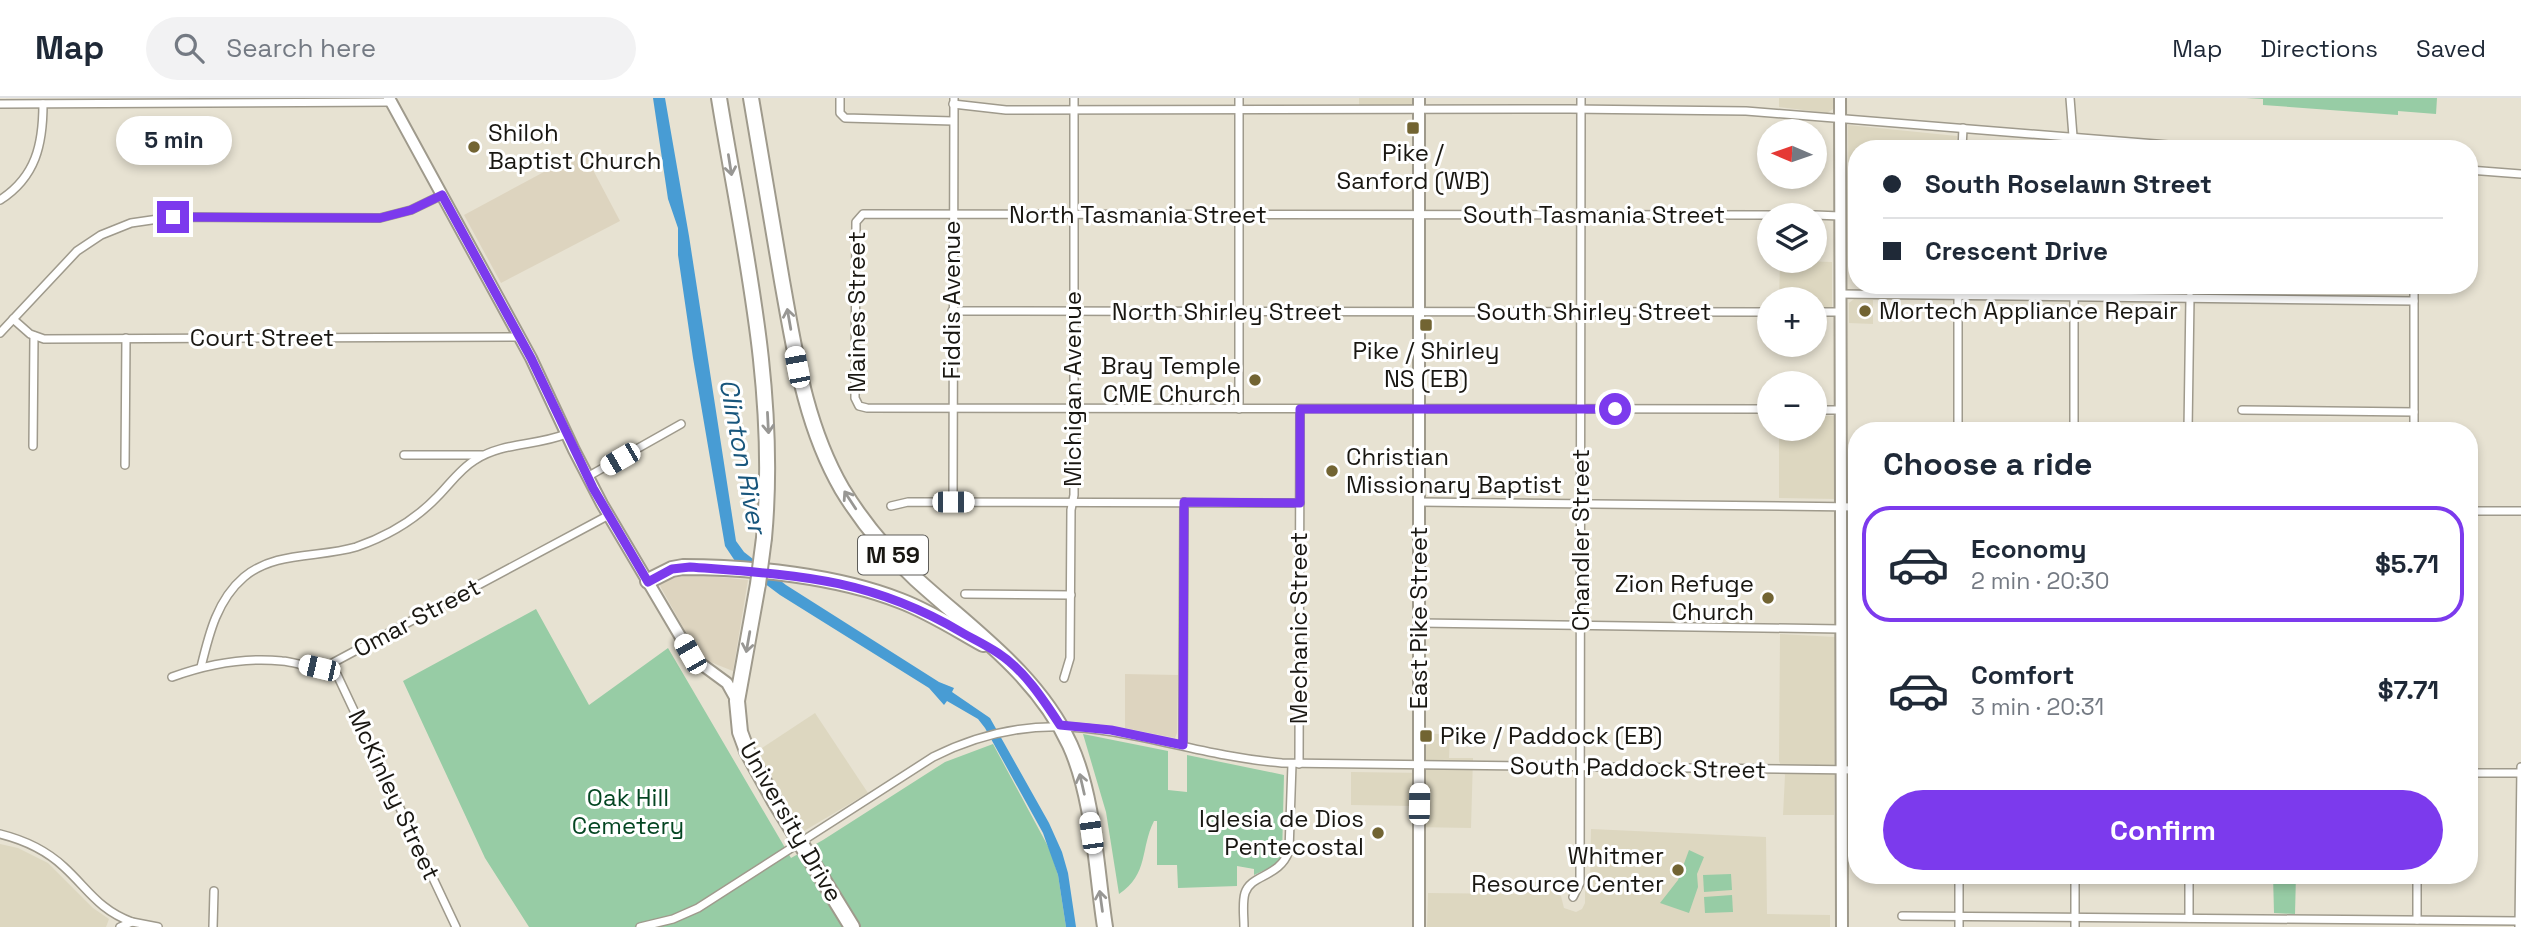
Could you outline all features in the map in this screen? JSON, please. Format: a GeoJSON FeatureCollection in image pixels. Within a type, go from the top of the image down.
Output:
{"type":"FeatureCollection","features":[{"type":"Feature","properties":{"kind":"highway","name":"University Drive"},"geometry":{"type":"LineString","coordinates":[[719,98],[765,386],[769,468],[758,584],[737,701],[740,732],[747,751],[852,927]]}},
{"type":"Feature","properties":{"kind":"highway","name":"M 59"},"geometry":{"type":"LineString","coordinates":[[751,98],[801,386],[823,451],[843,490],[877,537],[918,580],[971,624],[1031,685],[1060,725],[1073,751],[1082,782],[1105,927]]}},
{"type":"Feature","properties":{"kind":"highway"},"geometry":{"type":"LineString","coordinates":[[758,98],[765,181]]}},
{"type":"Feature","properties":{"kind":"highway"},"geometry":{"type":"LineString","coordinates":[[648,582],[672,569],[683,567],[836,581],[902,601],[999,654]]}},
{"type":"Feature","properties":{"kind":"main road"},"geometry":{"type":"LineString","coordinates":[[1840,98],[1842,927]]}},
{"type":"Feature","properties":{"kind":"main road"},"geometry":{"type":"LineString","coordinates":[[390,100],[519,337],[608,515],[690,654],[699,664],[727,683],[737,701]]}},
{"type":"Feature","properties":{"kind":"main road","name":"East Pike Street"},"geometry":{"type":"LineString","coordinates":[[1419,104],[1419,927]]}},
{"type":"Feature","properties":{"kind":"street"},"geometry":{"type":"LineString","coordinates":[[840,98],[841,116],[847,118],[953,121]]}},
{"type":"Feature","properties":{"kind":"street","name":"Michigan Avenue"},"geometry":{"type":"LineString","coordinates":[[1064,678],[1070,658],[1073,502],[1074,98]]}},
{"type":"Feature","properties":{"kind":"street"},"geometry":{"type":"LineString","coordinates":[[1239,98],[1239,409]]}},
{"type":"Feature","properties":{"kind":"street","name":"Chandler Street"},"geometry":{"type":"LineString","coordinates":[[1573,897],[1580,883],[1581,98]]}},
{"type":"Feature","properties":{"kind":"street"},"geometry":{"type":"LineString","coordinates":[[2070,98],[2074,137]]}},
{"type":"Feature","properties":{"kind":"street"},"geometry":{"type":"LineString","coordinates":[[0,104],[390,100]]}},
{"type":"Feature","properties":{"kind":"street"},"geometry":{"type":"LineString","coordinates":[[954,101],[992,109],[1239,110],[1419,104],[1581,110],[1746,111],[2110,140]]}},
{"type":"Feature","properties":{"kind":"street","name":"Fiddis Avenue"},"geometry":{"type":"LineString","coordinates":[[953,502],[951,312],[954,101]]}},
{"type":"Feature","properties":{"kind":"street"},"geometry":{"type":"LineString","coordinates":[[0,200],[20,185],[35,162],[42,140],[43,104]]}},
{"type":"Feature","properties":{"kind":"street"},"geometry":{"type":"LineString","coordinates":[[1963,140],[1964,128]]}},
{"type":"Feature","properties":{"kind":"street"},"geometry":{"type":"LineString","coordinates":[[2478,171],[2521,174]]}},
{"type":"Feature","properties":{"kind":"street"},"geometry":{"type":"LineString","coordinates":[[1,329],[78,251],[101,235],[131,223],[173,217],[380,218],[411,210],[442,195]]}},
{"type":"Feature","properties":{"kind":"street","name":"North Tasmania Street"},"geometry":{"type":"LineString","coordinates":[[858,217],[863,214],[1419,215]]}},
{"type":"Feature","properties":{"kind":"street","name":"South Tasmania Street"},"geometry":{"type":"LineString","coordinates":[[1419,215],[1757,215]]}},
{"type":"Feature","properties":{"kind":"street"},"geometry":{"type":"LineString","coordinates":[[1827,215],[1840,216]]}},
{"type":"Feature","properties":{"kind":"street","name":"Maines Street"},"geometry":{"type":"LineString","coordinates":[[858,217],[855,398],[859,406],[865,408],[951,409]]}},
{"type":"Feature","properties":{"kind":"street"},"geometry":{"type":"LineString","coordinates":[[1840,294],[2414,301]]}},
{"type":"Feature","properties":{"kind":"street"},"geometry":{"type":"LineString","coordinates":[[2414,294],[2414,422]]}},
{"type":"Feature","properties":{"kind":"street"},"geometry":{"type":"LineString","coordinates":[[1958,295],[1958,422]]}},
{"type":"Feature","properties":{"kind":"street"},"geometry":{"type":"LineString","coordinates":[[2074,296],[2074,422]]}},
{"type":"Feature","properties":{"kind":"street"},"geometry":{"type":"LineString","coordinates":[[2188,422],[2190,297]]}},
{"type":"Feature","properties":{"kind":"street","name":"North Shirley Street"},"geometry":{"type":"LineString","coordinates":[[951,312],[1419,312]]}},
{"type":"Feature","properties":{"kind":"street","name":"South Shirley Street"},"geometry":{"type":"LineString","coordinates":[[1419,312],[1757,312]]}},
{"type":"Feature","properties":{"kind":"street"},"geometry":{"type":"LineString","coordinates":[[1827,312],[1841,313]]}},
{"type":"Feature","properties":{"kind":"street"},"geometry":{"type":"LineString","coordinates":[[13,319],[34,336],[33,446]]}},
{"type":"Feature","properties":{"kind":"street","name":"Court Street"},"geometry":{"type":"LineString","coordinates":[[34,336],[44,339],[519,337]]}},
{"type":"Feature","properties":{"kind":"street"},"geometry":{"type":"LineString","coordinates":[[125,465],[126,338]]}},
{"type":"Feature","properties":{"kind":"street"},"geometry":{"type":"LineString","coordinates":[[951,409],[1757,410]]}},
{"type":"Feature","properties":{"kind":"street","name":"Mechanic Street"},"geometry":{"type":"LineString","coordinates":[[1244,927],[1244,901],[1248,886],[1276,871],[1289,851],[1295,764],[1300,409]]}},
{"type":"Feature","properties":{"kind":"street"},"geometry":{"type":"LineString","coordinates":[[1827,410],[1841,410]]}},
{"type":"Feature","properties":{"kind":"street"},"geometry":{"type":"LineString","coordinates":[[2242,410],[2414,412]]}},
{"type":"Feature","properties":{"kind":"street"},"geometry":{"type":"LineString","coordinates":[[587,477],[681,424]]}},
{"type":"Feature","properties":{"kind":"street"},"geometry":{"type":"LineString","coordinates":[[201,667],[218,611],[230,592],[248,574],[274,560],[340,551],[388,533],[426,508],[466,466],[482,455],[503,447],[545,442],[566,434]]}},
{"type":"Feature","properties":{"kind":"street"},"geometry":{"type":"LineString","coordinates":[[404,456],[482,455]]}},
{"type":"Feature","properties":{"kind":"street"},"geometry":{"type":"LineString","coordinates":[[891,506],[908,502],[1300,503]]}},
{"type":"Feature","properties":{"kind":"street"},"geometry":{"type":"LineString","coordinates":[[1183,745],[1184,502]]}},
{"type":"Feature","properties":{"kind":"street"},"geometry":{"type":"LineString","coordinates":[[1419,502],[1848,508]]}},
{"type":"Feature","properties":{"kind":"street"},"geometry":{"type":"LineString","coordinates":[[2478,511],[2521,511]]}},
{"type":"Feature","properties":{"kind":"street","name":"Omar Street"},"geometry":{"type":"LineString","coordinates":[[173,677],[201,667],[257,660],[285,661],[321,668],[332,664],[608,515]]}},
{"type":"Feature","properties":{"kind":"street"},"geometry":{"type":"LineString","coordinates":[[965,594],[1071,595]]}},
{"type":"Feature","properties":{"kind":"street"},"geometry":{"type":"LineString","coordinates":[[1419,623],[1842,629]]}},
{"type":"Feature","properties":{"kind":"street","name":"McKinley Street"},"geometry":{"type":"LineString","coordinates":[[332,664],[456,927]]}},
{"type":"Feature","properties":{"kind":"street","name":"South Paddock Street"},"geometry":{"type":"LineString","coordinates":[[640,927],[670,920],[691,911],[925,761],[1004,731],[1060,725],[1111,730],[1247,759],[1295,764],[1848,769]]}},
{"type":"Feature","properties":{"kind":"street"},"geometry":{"type":"LineString","coordinates":[[1902,916],[2189,918],[2285,924],[2417,920],[2519,924],[2521,767]]}},
{"type":"Feature","properties":{"kind":"street"},"geometry":{"type":"LineString","coordinates":[[2478,773],[2521,773]]}},
{"type":"Feature","properties":{"kind":"street"},"geometry":{"type":"LineString","coordinates":[[0,834],[25,842],[46,853],[65,868],[101,905],[132,922],[158,927]]}},
{"type":"Feature","properties":{"kind":"street"},"geometry":{"type":"LineString","coordinates":[[1959,884],[1959,927]]}},
{"type":"Feature","properties":{"kind":"street"},"geometry":{"type":"LineString","coordinates":[[2075,884],[2075,927]]}},
{"type":"Feature","properties":{"kind":"street"},"geometry":{"type":"LineString","coordinates":[[2189,884],[2189,918]]}},
{"type":"Feature","properties":{"kind":"street"},"geometry":{"type":"LineString","coordinates":[[2417,884],[2417,920]]}},
{"type":"Feature","properties":{"kind":"street"},"geometry":{"type":"LineString","coordinates":[[213,927],[214,891]]}},
{"type":"Feature","properties":{"kind":"street"},"geometry":{"type":"LineString","coordinates":[[120,927],[132,922]]}},
{"type":"Feature","properties":{"kind":"shaded area"},"geometry":{"type":"Polygon","coordinates":[[[1359,98],[1414,98],[1414,107],[1359,107],[1359,98]]]}},
{"type":"Feature","properties":{"kind":"shaded area"},"geometry":{"type":"Polygon","coordinates":[[[1779,98],[1833,98],[1833,109],[1827,113],[1779,107],[1779,98]]]}},
{"type":"Feature","properties":{"kind":"shaded area"},"geometry":{"type":"Polygon","coordinates":[[[1848,125],[1957,136],[1957,140],[1848,140],[1848,125]]]}},
{"type":"Feature","properties":{"kind":"shaded area"},"geometry":{"type":"Polygon","coordinates":[[[583,151],[620,221],[501,283],[464,215],[583,151]]]}},
{"type":"Feature","properties":{"kind":"shaded area"},"geometry":{"type":"Polygon","coordinates":[[[1827,262],[1832,262],[1832,309],[1827,309],[1827,287],[1779,287],[1780,273],[1827,273],[1827,262]]]}},
{"type":"Feature","properties":{"kind":"shaded area"},"geometry":{"type":"Polygon","coordinates":[[[1854,299],[1873,300],[1873,324],[1849,323],[1849,303],[1854,299]]]}},
{"type":"Feature","properties":{"kind":"shaded area"},"geometry":{"type":"Polygon","coordinates":[[[1827,416],[1834,416],[1836,499],[1779,498],[1779,441],[1827,441],[1827,416]]]}},
{"type":"Feature","properties":{"kind":"shaded area"},"geometry":{"type":"Polygon","coordinates":[[[680,573],[748,580],[733,671],[700,658],[659,584],[680,573]]]}},
{"type":"Feature","properties":{"kind":"shaded area"},"geometry":{"type":"Polygon","coordinates":[[[1780,634],[1835,637],[1834,815],[1783,815],[1785,775],[1779,761],[1780,634]]]}},
{"type":"Feature","properties":{"kind":"shaded area"},"geometry":{"type":"Polygon","coordinates":[[[1125,674],[1178,675],[1175,738],[1125,728],[1125,674]]]}},
{"type":"Feature","properties":{"kind":"shaded area"},"geometry":{"type":"Polygon","coordinates":[[[815,713],[868,793],[804,831],[756,752],[815,713]]]}},
{"type":"Feature","properties":{"kind":"shaded area"},"geometry":{"type":"Polygon","coordinates":[[[1426,733],[1450,735],[1449,758],[1473,758],[1471,828],[1414,827],[1413,806],[1351,805],[1351,772],[1425,773],[1426,733]]]}},
{"type":"Feature","properties":{"kind":"shaded area","name":"Whitmer Resource Center"},"geometry":{"type":"Polygon","coordinates":[[[1591,829],[1766,837],[1767,914],[1830,915],[1830,927],[1427,927],[1428,893],[1518,894],[1519,881],[1551,882],[1551,891],[1561,896],[1564,908],[1576,912],[1582,909],[1585,903],[1585,883],[1590,882],[1591,829]]]}},
{"type":"Feature","properties":{"kind":"shaded area"},"geometry":{"type":"Polygon","coordinates":[[[0,844],[18,848],[48,863],[93,908],[109,919],[106,927],[0,927],[0,844]]]}},
{"type":"Feature","properties":{"kind":"green space"},"geometry":{"type":"Polygon","coordinates":[[[2246,98],[2437,98],[2436,114],[2398,111],[2398,115],[2263,105],[2263,99],[2246,98]]]}},
{"type":"Feature","properties":{"kind":"green space","name":"Oak Hill Cemetery"},"geometry":{"type":"Polygon","coordinates":[[[536,609],[589,705],[668,648],[791,858],[945,762],[993,744],[1050,850],[1058,875],[1066,927],[529,927],[485,858],[403,681],[536,609]]]}},
{"type":"Feature","properties":{"kind":"green space"},"geometry":{"type":"Polygon","coordinates":[[[1083,734],[1168,751],[1168,790],[1187,792],[1187,755],[1284,775],[1282,857],[1276,865],[1254,875],[1254,869],[1237,866],[1237,886],[1178,888],[1177,865],[1157,865],[1157,821],[1154,821],[1140,869],[1129,886],[1119,894],[1106,812],[1083,734]]]}},
{"type":"Feature","properties":{"kind":"green space"},"geometry":{"type":"Polygon","coordinates":[[[1689,850],[1704,857],[1697,874],[1698,887],[1689,913],[1660,903],[1678,880],[1689,850]]]}},
{"type":"Feature","properties":{"kind":"green space"},"geometry":{"type":"Polygon","coordinates":[[[1731,874],[1732,890],[1704,892],[1703,875],[1731,874]]]}},
{"type":"Feature","properties":{"kind":"green space"},"geometry":{"type":"Polygon","coordinates":[[[2273,884],[2296,884],[2295,914],[2274,913],[2273,884]]]}},
{"type":"Feature","properties":{"kind":"green space"},"geometry":{"type":"Polygon","coordinates":[[[1732,895],[1733,912],[1705,913],[1704,897],[1732,895]]]}},
{"type":"Feature","properties":{"kind":"water"},"geometry":{"type":"Polygon","coordinates":[[[653,98],[665,98],[736,541],[744,552],[786,585],[939,682],[954,688],[952,692],[990,718],[1049,823],[1062,852],[1076,927],[1066,927],[1058,875],[1043,833],[978,719],[947,701],[944,705],[929,688],[780,595],[735,561],[725,546],[693,358],[678,255],[678,228],[668,199],[653,98]]]}},
{"type":"Feature","properties":{"kind":"place","name":"Pike / Sanford (WB)"},"geometry":{"type":"Point","coordinates":[1413,128]}},
{"type":"Feature","properties":{"kind":"place","name":"Shiloh Baptist Church"},"geometry":{"type":"Point","coordinates":[474,147]}},
{"type":"Feature","properties":{"kind":"place","name":"Mortech Appliance Repair"},"geometry":{"type":"Point","coordinates":[1865,311]}},
{"type":"Feature","properties":{"kind":"place","name":"Pike / Shirley NS (EB)"},"geometry":{"type":"Point","coordinates":[1426,325]}},
{"type":"Feature","properties":{"kind":"place","name":"Bray Temple CME Church"},"geometry":{"type":"Point","coordinates":[1255,380]}},
{"type":"Feature","properties":{"kind":"place","name":"Christian Missionary Baptist"},"geometry":{"type":"Point","coordinates":[1332,471]}},
{"type":"Feature","properties":{"kind":"place","name":"Zion Refuge Church"},"geometry":{"type":"Point","coordinates":[1768,598]}},
{"type":"Feature","properties":{"kind":"place","name":"Pike / Paddock (EB)"},"geometry":{"type":"Point","coordinates":[1426,736]}},
{"type":"Feature","properties":{"kind":"place","name":"Iglesia de Dios Pentecostal"},"geometry":{"type":"Point","coordinates":[1378,833]}},
{"type":"Feature","properties":{"kind":"place","name":"Whitmer Resource Center"},"geometry":{"type":"Point","coordinates":[1678,870]}},
{"type":"Feature","properties":{"kind":"route"},"geometry":{"type":"LineString","coordinates":[[173,217],[380,218],[411,210],[442,195],[531,358],[593,488],[648,582],[672,569],[690,567],[805,576],[869,590],[902,601],[933,616],[999,654],[1031,685],[1060,725],[1111,730],[1183,745],[1184,502],[1300,503],[1300,409],[1615,409]]}},
{"type":"Feature","properties":{"kind":"water label","name":"Clinton River"},"geometry":{"type":"Point","coordinates":[743,456]}}]}
